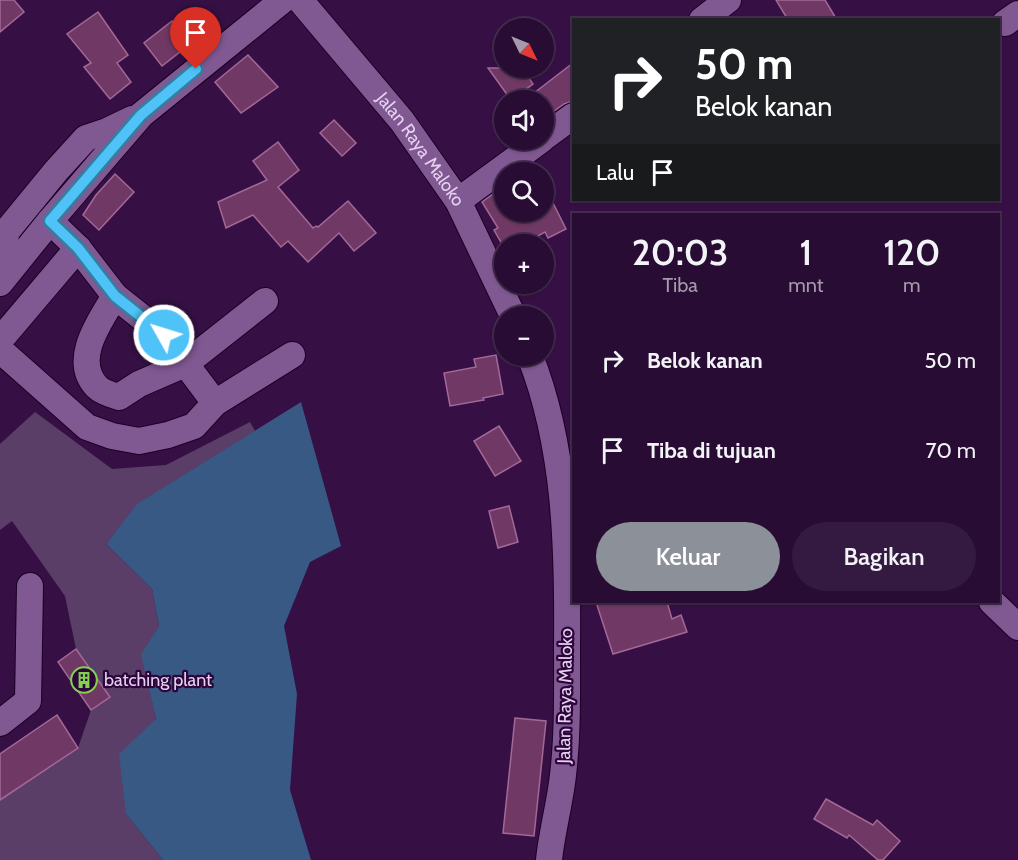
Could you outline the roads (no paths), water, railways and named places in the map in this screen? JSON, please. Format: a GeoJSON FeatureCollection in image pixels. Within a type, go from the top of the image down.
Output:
{"type":"FeatureCollection","features":[{"type":"Feature","properties":{"kind":"street"},"geometry":{"type":"LineString","coordinates":[[0,283],[141,115],[283,0]]}},
{"type":"Feature","properties":{"kind":"street","name":"Jalan Raya Maloko"},"geometry":{"type":"LineString","coordinates":[[300,0],[402,121],[458,201],[508,306]]}},
{"type":"Feature","properties":{"kind":"street"},"geometry":{"type":"LineString","coordinates":[[705,18],[728,0]]}},
{"type":"Feature","properties":{"kind":"street"},"geometry":{"type":"LineString","coordinates":[[0,255],[5,246],[6,232],[86,138],[141,115]]}},
{"type":"Feature","properties":{"kind":"street"},"geometry":{"type":"LineString","coordinates":[[554,130],[572,117]]}},
{"type":"Feature","properties":{"kind":"street"},"geometry":{"type":"LineString","coordinates":[[458,201],[527,150]]}},
{"type":"Feature","properties":{"kind":"street"},"geometry":{"type":"LineString","coordinates":[[50,221],[78,248],[115,296],[164,335],[215,403]]}},
{"type":"Feature","properties":{"kind":"street"},"geometry":{"type":"LineString","coordinates":[[0,340],[78,248]]}},
{"type":"Feature","properties":{"kind":"street"},"geometry":{"type":"LineString","coordinates":[[115,296],[100,320],[86,355],[88,374],[99,389],[119,397],[139,384],[185,364],[265,301]]}},
{"type":"Feature","properties":{"kind":"street"},"geometry":{"type":"LineString","coordinates":[[0,350],[87,427],[112,436],[139,441],[168,435],[194,426],[215,403],[292,355]]}},
{"type":"Feature","properties":{"kind":"street","name":"Jalan Raya Maloko"},"geometry":{"type":"LineString","coordinates":[[534,366],[546,397],[570,558],[567,732],[563,776],[549,860]]}},
{"type":"Feature","properties":{"kind":"street"},"geometry":{"type":"LineString","coordinates":[[0,723],[28,701],[30,586]]}},
{"type":"Feature","properties":{"kind":"street"},"geometry":{"type":"LineString","coordinates":[[993,603],[1018,627]]}},
{"type":"Feature","properties":{"kind":"water"},"geometry":{"type":"Polygon","coordinates":[[[301,402],[341,546],[310,562],[284,626],[297,694],[290,790],[311,860],[163,860],[126,814],[119,754],[156,719],[141,654],[159,626],[152,589],[106,544],[137,504],[301,402]]]}},
{"type":"Feature","properties":{"kind":"place","name":"batching plant"},"geometry":{"type":"Point","coordinates":[84,680]}}]}
